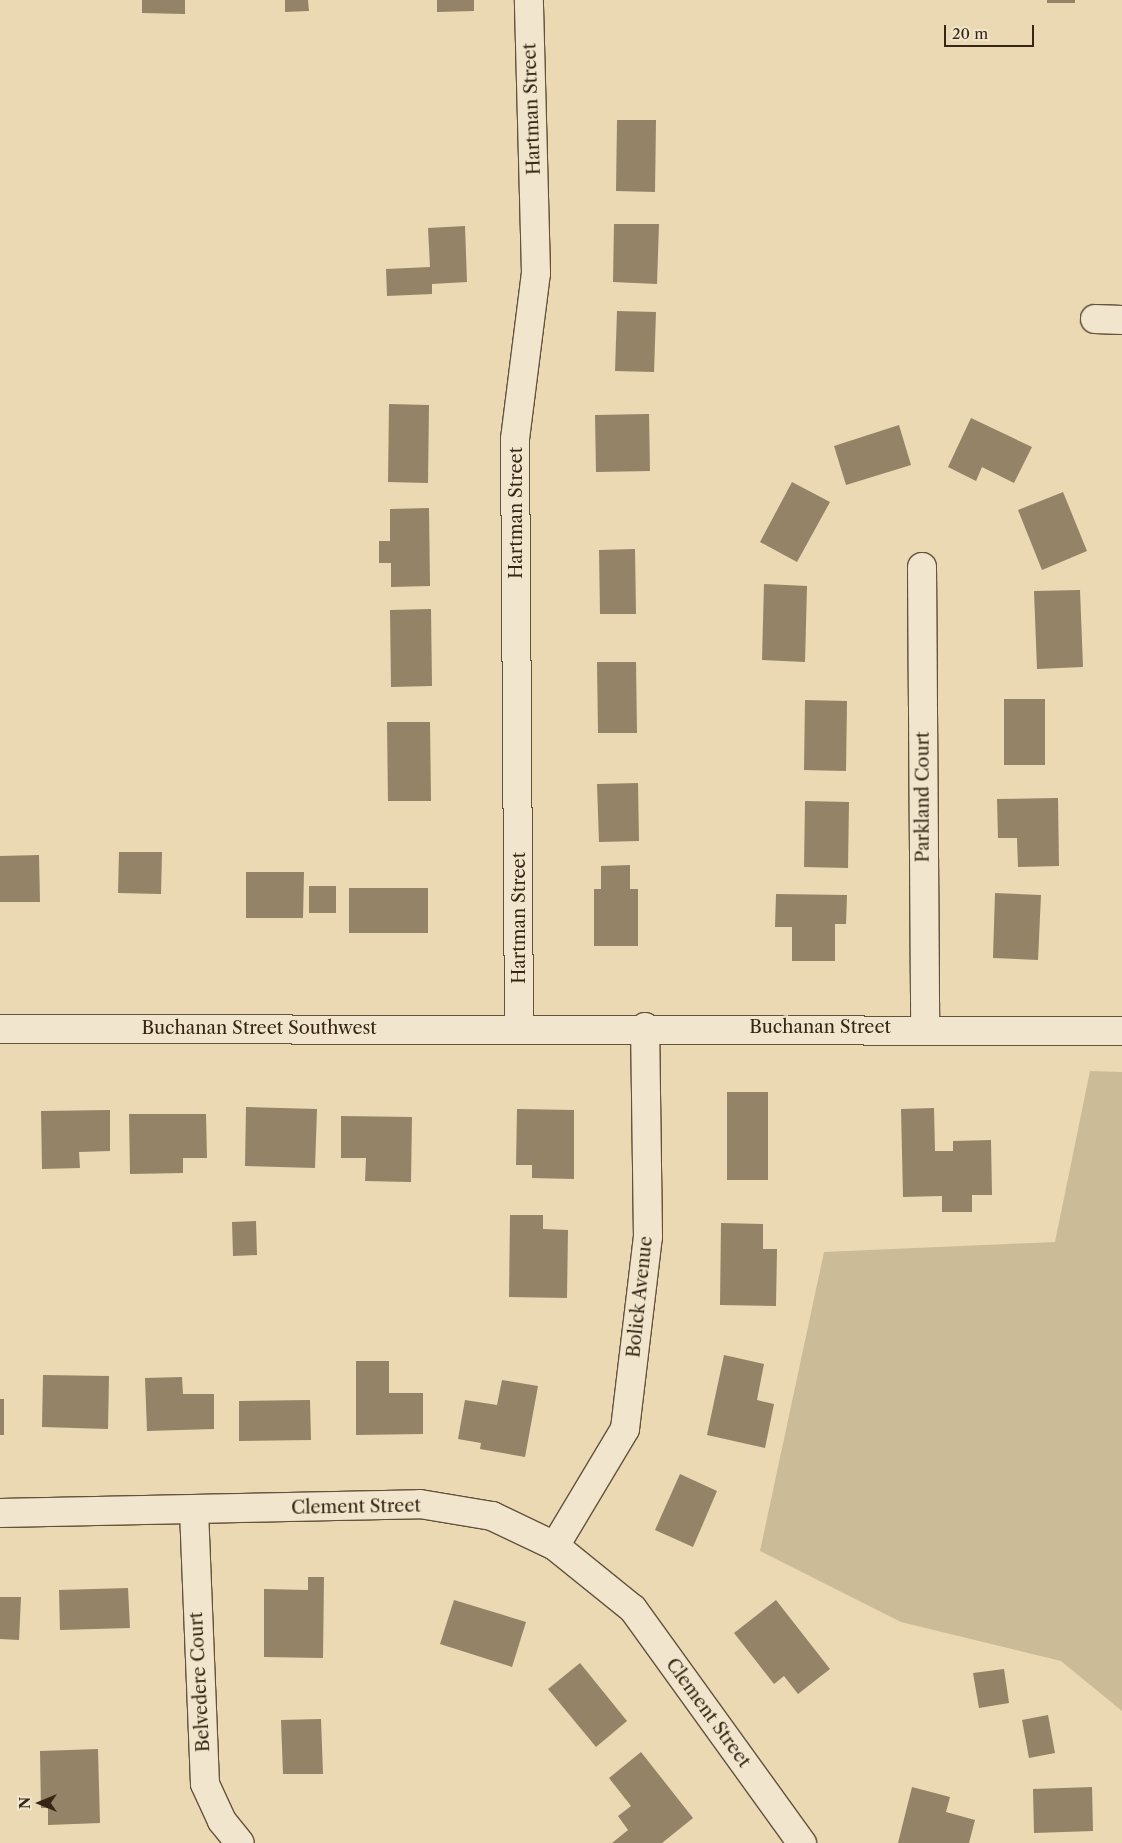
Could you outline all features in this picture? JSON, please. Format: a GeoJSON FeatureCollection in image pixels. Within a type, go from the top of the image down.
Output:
{"type":"FeatureCollection","features":[{"type":"Feature","properties":{"kind":"street","name":"Hartman Street"},"geometry":{"type":"LineString","coordinates":[[519,1026],[515,439],[536,273],[529,0]]}},
{"type":"Feature","properties":{"kind":"street"},"geometry":{"type":"LineString","coordinates":[[1095,319],[1122,320]]}},
{"type":"Feature","properties":{"kind":"street","name":"Parkland Court"},"geometry":{"type":"LineString","coordinates":[[922,567],[925,1027]]}},
{"type":"Feature","properties":{"kind":"street","name":"Buchanan Street"},"geometry":{"type":"LineString","coordinates":[[519,1026],[925,1027],[1122,1031]]}},
{"type":"Feature","properties":{"kind":"street","name":"Buchanan Street Southwest"},"geometry":{"type":"LineString","coordinates":[[0,1029],[519,1026]]}},
{"type":"Feature","properties":{"kind":"street","name":"Bolick Avenue"},"geometry":{"type":"LineString","coordinates":[[555,1546],[625,1429],[648,1237],[645,1027]]}},
{"type":"Feature","properties":{"kind":"street","name":"Clement Street"},"geometry":{"type":"LineString","coordinates":[[0,1513],[420,1504],[492,1516],[555,1546],[633,1609],[802,1843]]}},
{"type":"Feature","properties":{"kind":"street","name":"Belvedere Court"},"geometry":{"type":"LineString","coordinates":[[194,1510],[205,1784],[222,1821],[240,1843]]}},
{"type":"Feature","properties":{"kind":"shaded area"},"geometry":{"type":"Polygon","coordinates":[[[1090,1071],[1122,1072],[1122,1711],[1061,1661],[901,1622],[760,1551],[824,1252],[1055,1242],[1090,1071]]]}},
{"type":"Feature","properties":{"kind":"building"},"geometry":{"type":"Polygon","coordinates":[[[142,0],[185,0],[185,14],[142,13],[142,0]]]}},
{"type":"Feature","properties":{"kind":"building"},"geometry":{"type":"Polygon","coordinates":[[[285,0],[308,0],[309,11],[285,12],[285,0]]]}},
{"type":"Feature","properties":{"kind":"building"},"geometry":{"type":"Polygon","coordinates":[[[437,0],[474,0],[474,11],[437,12],[437,0]]]}},
{"type":"Feature","properties":{"kind":"building"},"geometry":{"type":"Polygon","coordinates":[[[1047,0],[1075,0],[1075,3],[1047,3],[1047,0]]]}},
{"type":"Feature","properties":{"kind":"building"},"geometry":{"type":"Polygon","coordinates":[[[617,120],[656,120],[655,192],[616,191],[617,120]]]}},
{"type":"Feature","properties":{"kind":"building"},"geometry":{"type":"Polygon","coordinates":[[[614,224],[659,224],[657,284],[613,282],[614,224]]]}},
{"type":"Feature","properties":{"kind":"building"},"geometry":{"type":"Polygon","coordinates":[[[465,226],[467,282],[432,284],[432,294],[387,296],[386,269],[430,267],[428,228],[465,226]]]}},
{"type":"Feature","properties":{"kind":"building"},"geometry":{"type":"Polygon","coordinates":[[[617,311],[656,312],[654,372],[615,371],[617,311]]]}},
{"type":"Feature","properties":{"kind":"building"},"geometry":{"type":"Polygon","coordinates":[[[389,404],[429,405],[428,483],[388,482],[389,404]]]}},
{"type":"Feature","properties":{"kind":"building"},"geometry":{"type":"Polygon","coordinates":[[[649,414],[650,471],[596,472],[595,415],[649,414]]]}},
{"type":"Feature","properties":{"kind":"building"},"geometry":{"type":"Polygon","coordinates":[[[971,418],[1032,447],[1014,483],[982,467],[976,481],[948,467],[971,418]]]}},
{"type":"Feature","properties":{"kind":"building"},"geometry":{"type":"Polygon","coordinates":[[[899,425],[911,465],[846,485],[834,446],[899,425]]]}},
{"type":"Feature","properties":{"kind":"building"},"geometry":{"type":"Polygon","coordinates":[[[792,482],[830,502],[797,562],[760,542],[792,482]]]}},
{"type":"Feature","properties":{"kind":"building"},"geometry":{"type":"Polygon","coordinates":[[[1063,492],[1087,551],[1042,570],[1018,510],[1063,492]]]}},
{"type":"Feature","properties":{"kind":"building"},"geometry":{"type":"Polygon","coordinates":[[[429,508],[430,586],[391,587],[391,563],[379,563],[379,541],[390,541],[390,509],[429,508]]]}},
{"type":"Feature","properties":{"kind":"building"},"geometry":{"type":"Polygon","coordinates":[[[635,549],[636,614],[600,614],[599,550],[635,549]]]}},
{"type":"Feature","properties":{"kind":"building"},"geometry":{"type":"Polygon","coordinates":[[[764,584],[807,586],[805,662],[762,660],[764,584]]]}},
{"type":"Feature","properties":{"kind":"building"},"geometry":{"type":"Polygon","coordinates":[[[1080,590],[1083,667],[1037,669],[1034,591],[1080,590]]]}},
{"type":"Feature","properties":{"kind":"building"},"geometry":{"type":"Polygon","coordinates":[[[431,609],[432,686],[391,687],[390,610],[431,609]]]}},
{"type":"Feature","properties":{"kind":"building"},"geometry":{"type":"Polygon","coordinates":[[[597,662],[636,662],[637,733],[598,733],[597,662]]]}},
{"type":"Feature","properties":{"kind":"building"},"geometry":{"type":"Polygon","coordinates":[[[1004,699],[1045,699],[1045,765],[1004,765],[1004,699]]]}},
{"type":"Feature","properties":{"kind":"building"},"geometry":{"type":"Polygon","coordinates":[[[805,700],[847,701],[846,771],[804,770],[805,700]]]}},
{"type":"Feature","properties":{"kind":"building"},"geometry":{"type":"Polygon","coordinates":[[[387,722],[430,722],[431,801],[388,801],[387,722]]]}},
{"type":"Feature","properties":{"kind":"building"},"geometry":{"type":"Polygon","coordinates":[[[638,783],[639,841],[599,842],[597,784],[638,783]]]}},
{"type":"Feature","properties":{"kind":"building"},"geometry":{"type":"Polygon","coordinates":[[[1058,798],[1059,866],[1018,867],[1017,838],[998,838],[997,799],[1058,798]]]}},
{"type":"Feature","properties":{"kind":"building"},"geometry":{"type":"Polygon","coordinates":[[[805,801],[849,802],[848,868],[804,867],[805,801]]]}},
{"type":"Feature","properties":{"kind":"building"},"geometry":{"type":"Polygon","coordinates":[[[119,852],[162,852],[161,894],[118,893],[119,852]]]}},
{"type":"Feature","properties":{"kind":"building"},"geometry":{"type":"Polygon","coordinates":[[[39,855],[40,902],[0,902],[0,856],[39,855]]]}},
{"type":"Feature","properties":{"kind":"building"},"geometry":{"type":"Polygon","coordinates":[[[630,865],[630,889],[638,889],[638,946],[594,946],[594,889],[601,889],[601,866],[630,865]]]}},
{"type":"Feature","properties":{"kind":"building"},"geometry":{"type":"Polygon","coordinates":[[[246,872],[304,872],[303,918],[246,918],[246,872]]]}},
{"type":"Feature","properties":{"kind":"building"},"geometry":{"type":"Polygon","coordinates":[[[309,886],[336,886],[336,913],[309,913],[309,886]]]}},
{"type":"Feature","properties":{"kind":"building"},"geometry":{"type":"Polygon","coordinates":[[[349,888],[428,888],[428,933],[349,933],[349,888]]]}},
{"type":"Feature","properties":{"kind":"building"},"geometry":{"type":"Polygon","coordinates":[[[995,893],[1041,895],[1038,960],[993,958],[995,893]]]}},
{"type":"Feature","properties":{"kind":"building"},"geometry":{"type":"Polygon","coordinates":[[[776,894],[847,895],[846,924],[835,924],[835,961],[792,961],[792,927],[775,927],[776,894]]]}},
{"type":"Feature","properties":{"kind":"building"},"geometry":{"type":"Polygon","coordinates":[[[727,1092],[768,1092],[768,1180],[727,1180],[727,1092]]]}},
{"type":"Feature","properties":{"kind":"building"},"geometry":{"type":"Polygon","coordinates":[[[246,1107],[317,1109],[315,1168],[245,1166],[246,1107]]]}},
{"type":"Feature","properties":{"kind":"building"},"geometry":{"type":"Polygon","coordinates":[[[934,1108],[935,1151],[953,1151],[953,1141],[991,1140],[992,1195],[972,1195],[972,1212],[942,1212],[942,1196],[903,1197],[901,1109],[934,1108]]]}},
{"type":"Feature","properties":{"kind":"building"},"geometry":{"type":"Polygon","coordinates":[[[517,1109],[574,1110],[574,1179],[532,1178],[532,1165],[516,1165],[517,1109]]]}},
{"type":"Feature","properties":{"kind":"building"},"geometry":{"type":"Polygon","coordinates":[[[110,1110],[110,1151],[79,1152],[80,1168],[42,1169],[41,1111],[110,1110]]]}},
{"type":"Feature","properties":{"kind":"building"},"geometry":{"type":"Polygon","coordinates":[[[129,1114],[206,1114],[207,1158],[183,1158],[183,1173],[130,1174],[129,1114]]]}},
{"type":"Feature","properties":{"kind":"building"},"geometry":{"type":"Polygon","coordinates":[[[341,1116],[412,1117],[411,1182],[365,1181],[366,1158],[341,1158],[341,1116]]]}},
{"type":"Feature","properties":{"kind":"building"},"geometry":{"type":"Polygon","coordinates":[[[510,1215],[543,1215],[543,1229],[568,1230],[567,1298],[509,1297],[510,1215]]]}},
{"type":"Feature","properties":{"kind":"building"},"geometry":{"type":"Polygon","coordinates":[[[256,1221],[257,1255],[233,1256],[232,1222],[256,1221]]]}},
{"type":"Feature","properties":{"kind":"building"},"geometry":{"type":"Polygon","coordinates":[[[721,1223],[763,1224],[763,1249],[777,1249],[776,1306],[720,1305],[721,1223]]]}},
{"type":"Feature","properties":{"kind":"building"},"geometry":{"type":"Polygon","coordinates":[[[724,1355],[764,1364],[757,1400],[774,1404],[765,1448],[707,1435],[724,1355]]]}},
{"type":"Feature","properties":{"kind":"building"},"geometry":{"type":"Polygon","coordinates":[[[356,1361],[389,1361],[389,1393],[423,1393],[423,1434],[356,1435],[356,1361]]]}},
{"type":"Feature","properties":{"kind":"building"},"geometry":{"type":"Polygon","coordinates":[[[43,1375],[109,1376],[108,1429],[42,1427],[43,1375]]]}},
{"type":"Feature","properties":{"kind":"building"},"geometry":{"type":"Polygon","coordinates":[[[182,1377],[183,1394],[214,1394],[214,1429],[147,1431],[145,1378],[182,1377]]]}},
{"type":"Feature","properties":{"kind":"building"},"geometry":{"type":"Polygon","coordinates":[[[502,1380],[538,1386],[525,1457],[480,1449],[481,1443],[458,1439],[465,1400],[497,1405],[502,1380]]]}},
{"type":"Feature","properties":{"kind":"building"},"geometry":{"type":"Polygon","coordinates":[[[0,1399],[4,1399],[4,1435],[0,1435],[0,1399]]]}},
{"type":"Feature","properties":{"kind":"building"},"geometry":{"type":"Polygon","coordinates":[[[310,1400],[311,1440],[239,1441],[239,1401],[310,1400]]]}},
{"type":"Feature","properties":{"kind":"building"},"geometry":{"type":"Polygon","coordinates":[[[680,1474],[717,1491],[693,1547],[655,1530],[680,1474]]]}},
{"type":"Feature","properties":{"kind":"building"},"geometry":{"type":"Polygon","coordinates":[[[308,1577],[324,1577],[323,1658],[264,1657],[264,1589],[308,1590],[308,1577]]]}},
{"type":"Feature","properties":{"kind":"building"},"geometry":{"type":"Polygon","coordinates":[[[128,1588],[130,1628],[60,1630],[59,1590],[128,1588]]]}},
{"type":"Feature","properties":{"kind":"building"},"geometry":{"type":"Polygon","coordinates":[[[0,1597],[21,1597],[19,1640],[0,1639],[0,1597]]]}},
{"type":"Feature","properties":{"kind":"building"},"geometry":{"type":"Polygon","coordinates":[[[454,1600],[526,1622],[512,1667],[440,1644],[454,1600]]]}},
{"type":"Feature","properties":{"kind":"building"},"geometry":{"type":"Polygon","coordinates":[[[776,1600],[830,1669],[798,1694],[784,1676],[774,1684],[734,1633],[776,1600]]]}},
{"type":"Feature","properties":{"kind":"building"},"geometry":{"type":"Polygon","coordinates":[[[580,1663],[627,1721],[596,1747],[548,1689],[580,1663]]]}},
{"type":"Feature","properties":{"kind":"building"},"geometry":{"type":"Polygon","coordinates":[[[1004,1669],[1009,1703],[979,1708],[973,1673],[1004,1669]]]}},
{"type":"Feature","properties":{"kind":"building"},"geometry":{"type":"Polygon","coordinates":[[[1048,1715],[1055,1753],[1029,1758],[1022,1720],[1048,1715]]]}},
{"type":"Feature","properties":{"kind":"building"},"geometry":{"type":"Polygon","coordinates":[[[321,1719],[323,1774],[283,1774],[281,1720],[321,1719]]]}},
{"type":"Feature","properties":{"kind":"building"},"geometry":{"type":"Polygon","coordinates":[[[98,1749],[100,1823],[48,1825],[48,1808],[41,1808],[40,1751],[98,1749]]]}},
{"type":"Feature","properties":{"kind":"building"},"geometry":{"type":"Polygon","coordinates":[[[641,1752],[693,1818],[662,1843],[612,1843],[628,1830],[618,1816],[631,1806],[609,1778],[641,1752]]]}},
{"type":"Feature","properties":{"kind":"building"},"geometry":{"type":"Polygon","coordinates":[[[912,1787],[950,1797],[946,1812],[975,1820],[969,1843],[898,1843],[912,1787]]]}},
{"type":"Feature","properties":{"kind":"building"},"geometry":{"type":"Polygon","coordinates":[[[1092,1787],[1093,1831],[1034,1833],[1033,1789],[1092,1787]]]}}]}
